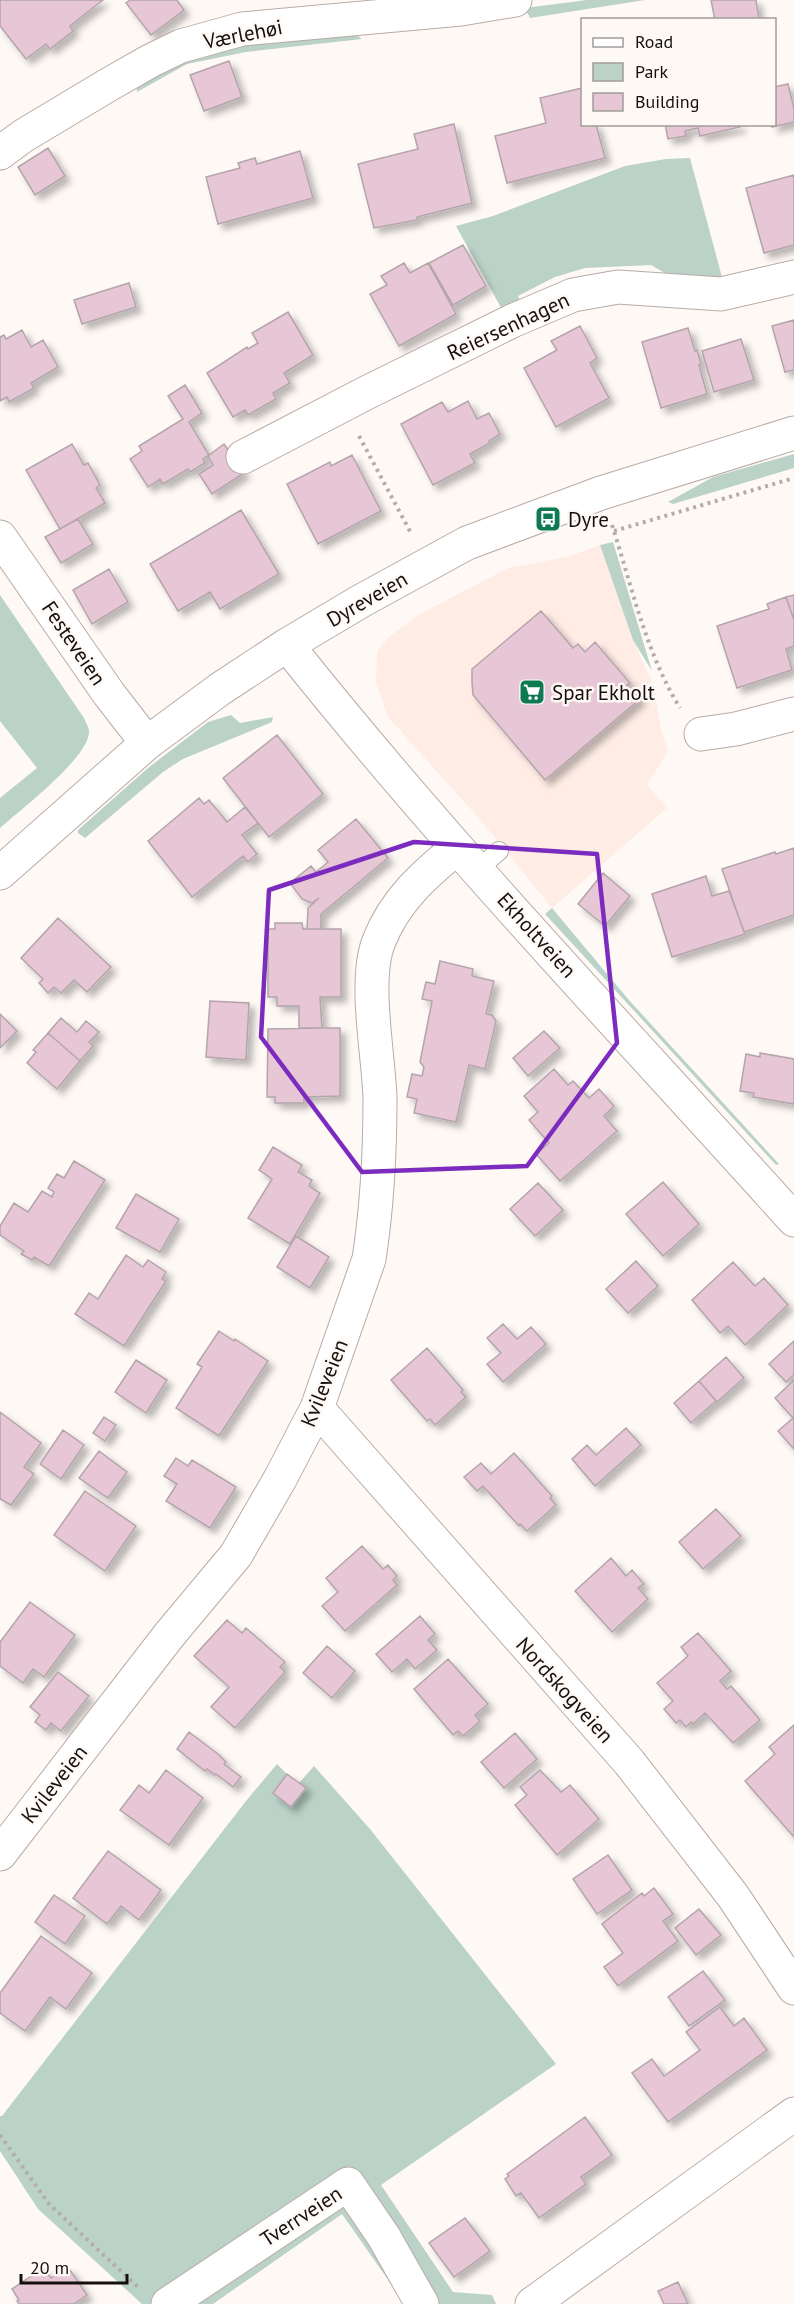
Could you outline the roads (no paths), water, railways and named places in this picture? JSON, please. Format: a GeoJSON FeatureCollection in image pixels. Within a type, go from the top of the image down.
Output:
{"type":"FeatureCollection","features":[{"type":"Feature","properties":{"kind":"street","name":"Værlehøi"},"geometry":{"type":"LineString","coordinates":[[0,153],[23,136],[98,91],[181,46],[242,29],[461,9],[515,0]]}},
{"type":"Feature","properties":{"kind":"street","name":"Reiersenhagen"},"geometry":{"type":"LineString","coordinates":[[243,457],[512,321],[573,295],[618,287],[721,294],[794,277]]}},
{"type":"Feature","properties":{"kind":"street","name":"Dyreveien"},"geometry":{"type":"LineString","coordinates":[[0,873],[147,743],[220,689],[287,645],[362,601],[467,543],[601,493],[794,433]]}},
{"type":"Feature","properties":{"kind":"street","name":"Festeveien"},"geometry":{"type":"LineString","coordinates":[[1,541],[108,694],[147,743]]}},
{"type":"Feature","properties":{"kind":"street","name":"Ekholtveien"},"geometry":{"type":"LineString","coordinates":[[287,645],[374,753],[478,856],[794,1220]]}},
{"type":"Feature","properties":{"kind":"street"},"geometry":{"type":"LineString","coordinates":[[701,734],[736,729],[794,714]]}},
{"type":"Feature","properties":{"kind":"street","name":"Kvileveien"},"geometry":{"type":"LineString","coordinates":[[0,1854],[170,1634],[236,1555],[280,1479],[317,1408],[369,1259],[373,1234],[380,1098],[372,976],[378,942],[396,907],[423,875],[478,856]]}},
{"type":"Feature","properties":{"kind":"street","name":"Nordskogveien"},"geometry":{"type":"LineString","coordinates":[[317,1408],[629,1762],[733,1896],[794,1988]]}},
{"type":"Feature","properties":{"kind":"street"},"geometry":{"type":"LineString","coordinates":[[532,2304],[794,2114]]}},
{"type":"Feature","properties":{"kind":"street","name":"Tverrveien"},"geometry":{"type":"LineString","coordinates":[[154,2297],[348,2184],[384,2237],[422,2304]]}},
{"type":"Feature","properties":{"kind":"place","name":"Dyre"},"geometry":{"type":"Point","coordinates":[548,519]}},
{"type":"Feature","properties":{"kind":"place","name":"Spar Ekholt"},"geometry":{"type":"Point","coordinates":[532,692]}}]}
